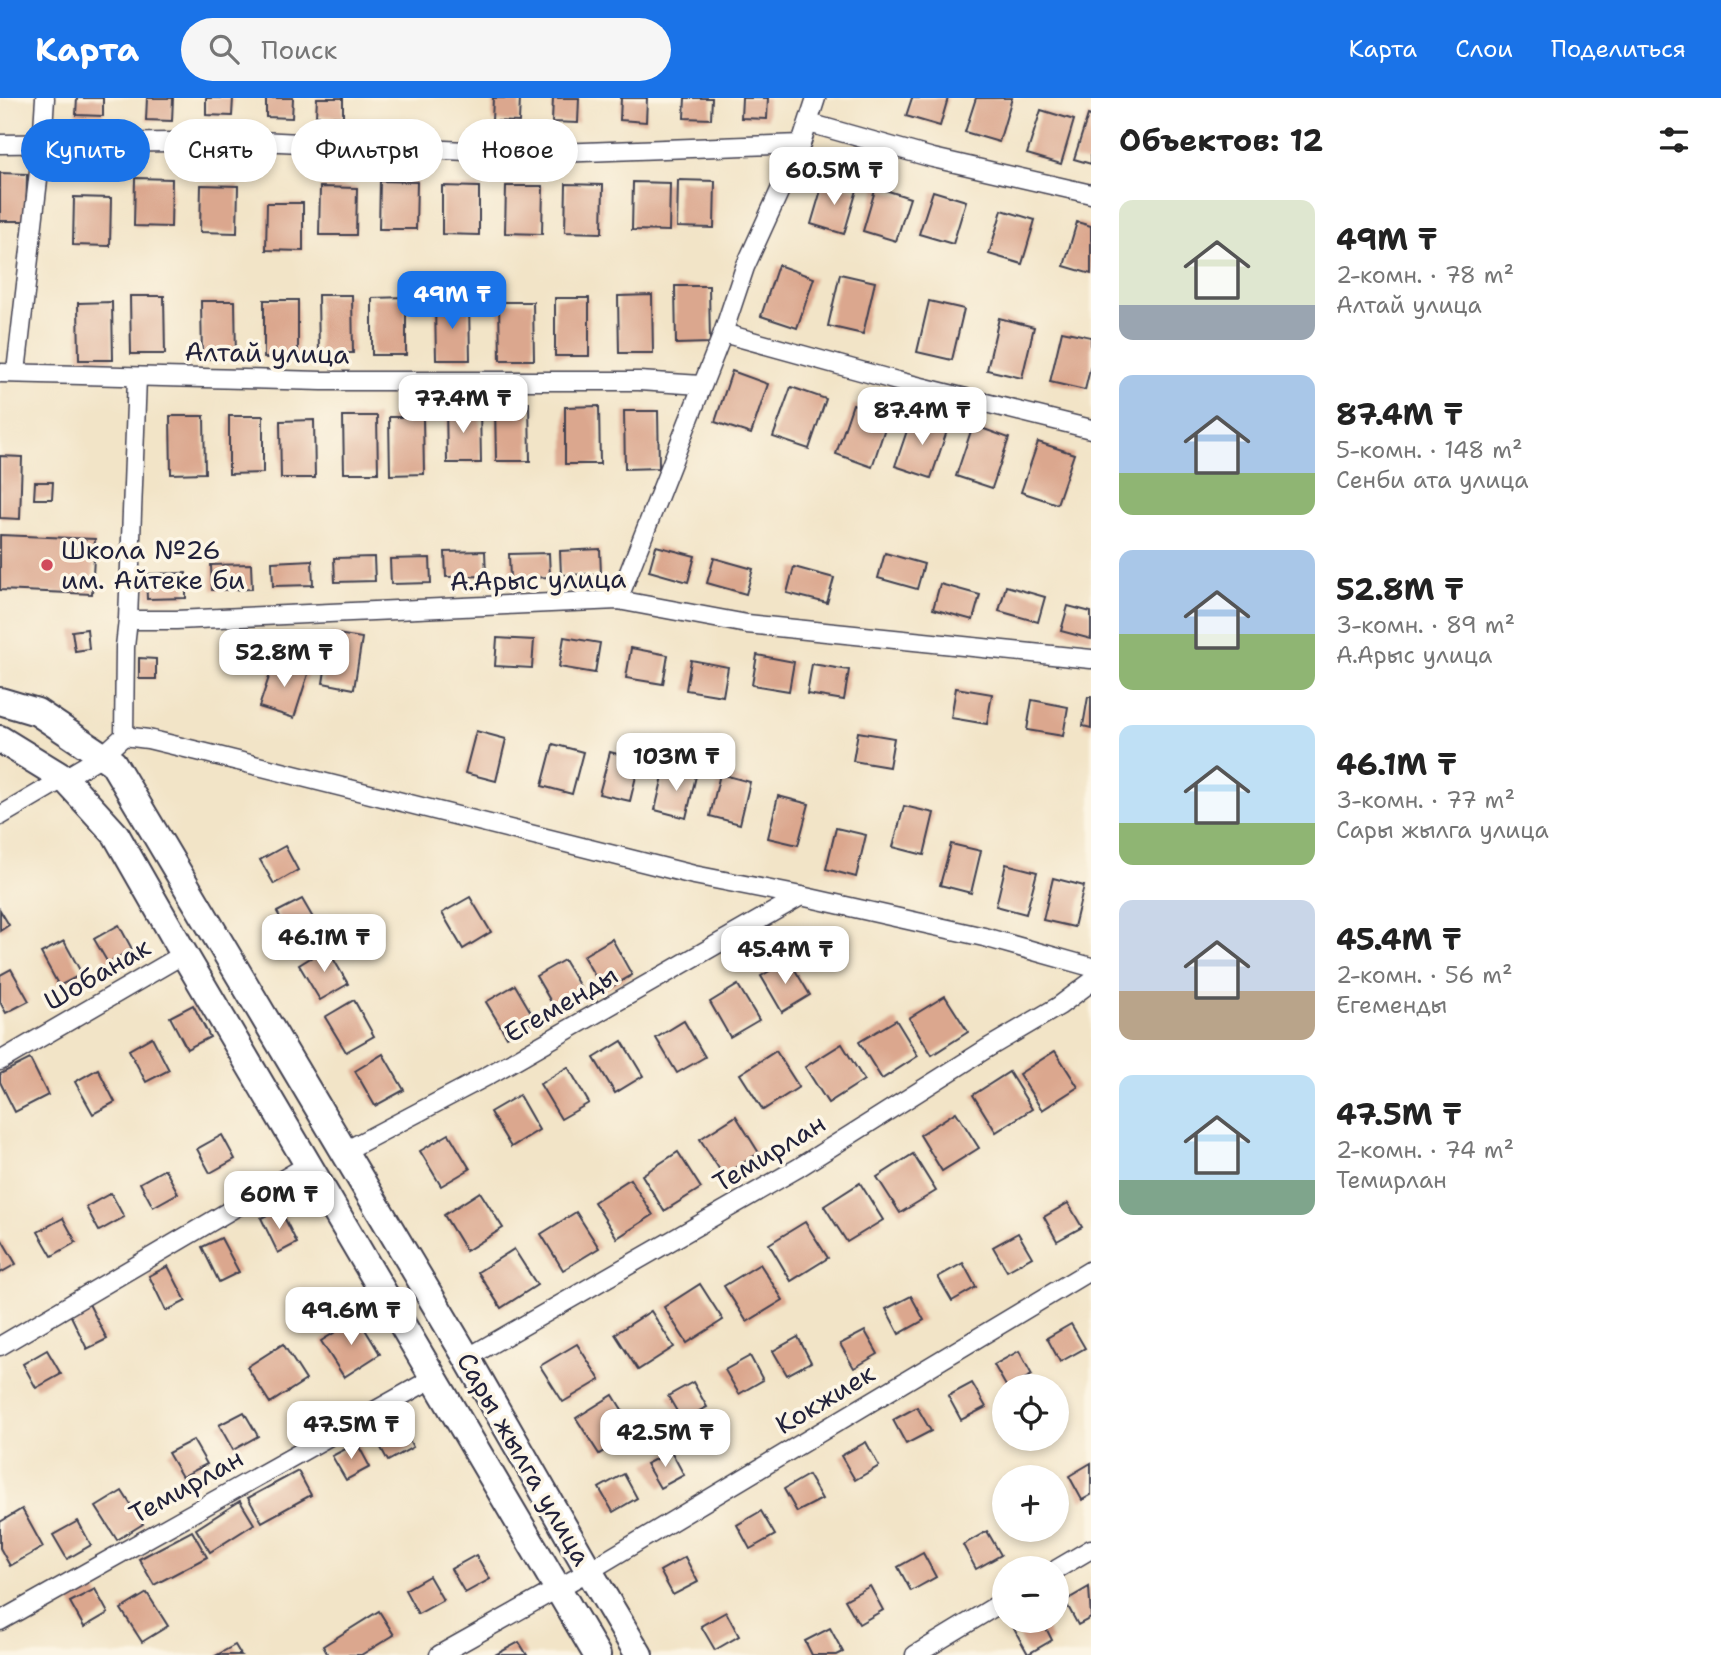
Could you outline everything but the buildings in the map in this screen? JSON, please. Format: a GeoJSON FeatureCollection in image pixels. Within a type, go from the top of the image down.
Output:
{"type":"FeatureCollection","features":[{"type":"Feature","properties":{"kind":"street"},"geometry":{"type":"LineString","coordinates":[[44,119],[45,98]]}},
{"type":"Feature","properties":{"kind":"street"},"geometry":{"type":"LineString","coordinates":[[618,600],[723,333],[745,267],[801,144],[816,98]]}},
{"type":"Feature","properties":{"kind":"street"},"geometry":{"type":"LineString","coordinates":[[809,123],[933,158],[1091,194]]}},
{"type":"Feature","properties":{"kind":"street"},"geometry":{"type":"LineString","coordinates":[[150,143],[259,141],[530,154],[801,144]]}},
{"type":"Feature","properties":{"kind":"street"},"geometry":{"type":"LineString","coordinates":[[0,144],[21,144]]}},
{"type":"Feature","properties":{"kind":"street"},"geometry":{"type":"LineString","coordinates":[[8,372],[36,182]]}},
{"type":"Feature","properties":{"kind":"street"},"geometry":{"type":"LineString","coordinates":[[723,333],[897,381],[1091,429]]}},
{"type":"Feature","properties":{"kind":"street","name":"Алтай улица"},"geometry":{"type":"LineString","coordinates":[[8,372],[322,381],[639,381],[701,385]]}},
{"type":"Feature","properties":{"kind":"street"},"geometry":{"type":"LineString","coordinates":[[0,816],[102,756],[124,736],[125,648],[137,377]]}},
{"type":"Feature","properties":{"kind":"street","name":"А.Арыс улица"},"geometry":{"type":"LineString","coordinates":[[128,620],[618,600],[747,624],[1091,659]]}},
{"type":"Feature","properties":{"kind":"street","name":"Сары жылга улица"},"geometry":{"type":"LineString","coordinates":[[0,701],[37,712],[113,763],[467,1358],[639,1655]]}},
{"type":"Feature","properties":{"kind":"street"},"geometry":{"type":"LineString","coordinates":[[124,736],[206,752],[694,875],[984,937],[1091,967]]}},
{"type":"Feature","properties":{"kind":"street","name":"Сары жылга улица"},"geometry":{"type":"LineString","coordinates":[[0,739],[65,779],[116,835],[597,1655]]}},
{"type":"Feature","properties":{"kind":"street","name":"Егеменды"},"geometry":{"type":"LineString","coordinates":[[343,1152],[489,1075],[801,896]]}},
{"type":"Feature","properties":{"kind":"street","name":"Шобанак"},"geometry":{"type":"LineString","coordinates":[[0,1061],[184,954]]}},
{"type":"Feature","properties":{"kind":"street","name":"Темирлан"},"geometry":{"type":"LineString","coordinates":[[467,1358],[798,1168],[974,1056],[1059,1006],[1091,982]]}},
{"type":"Feature","properties":{"kind":"street"},"geometry":{"type":"LineString","coordinates":[[0,1346],[309,1164]]}},
{"type":"Feature","properties":{"kind":"street","name":"Кокжиек"},"geometry":{"type":"LineString","coordinates":[[439,1655],[589,1571],[1091,1270]]}},
{"type":"Feature","properties":{"kind":"street","name":"Темирлан"},"geometry":{"type":"LineString","coordinates":[[0,1620],[435,1377]]}},
{"type":"Feature","properties":{"kind":"street"},"geometry":{"type":"LineString","coordinates":[[1069,1562],[1091,1549]]}},
{"type":"Feature","properties":{"kind":"street"},"geometry":{"type":"LineString","coordinates":[[915,1655],[992,1608]]}},
{"type":"Feature","properties":{"kind":"place","name":"Школа №26 им. Айтеке би"},"geometry":{"type":"Point","coordinates":[47,565]}}]}
